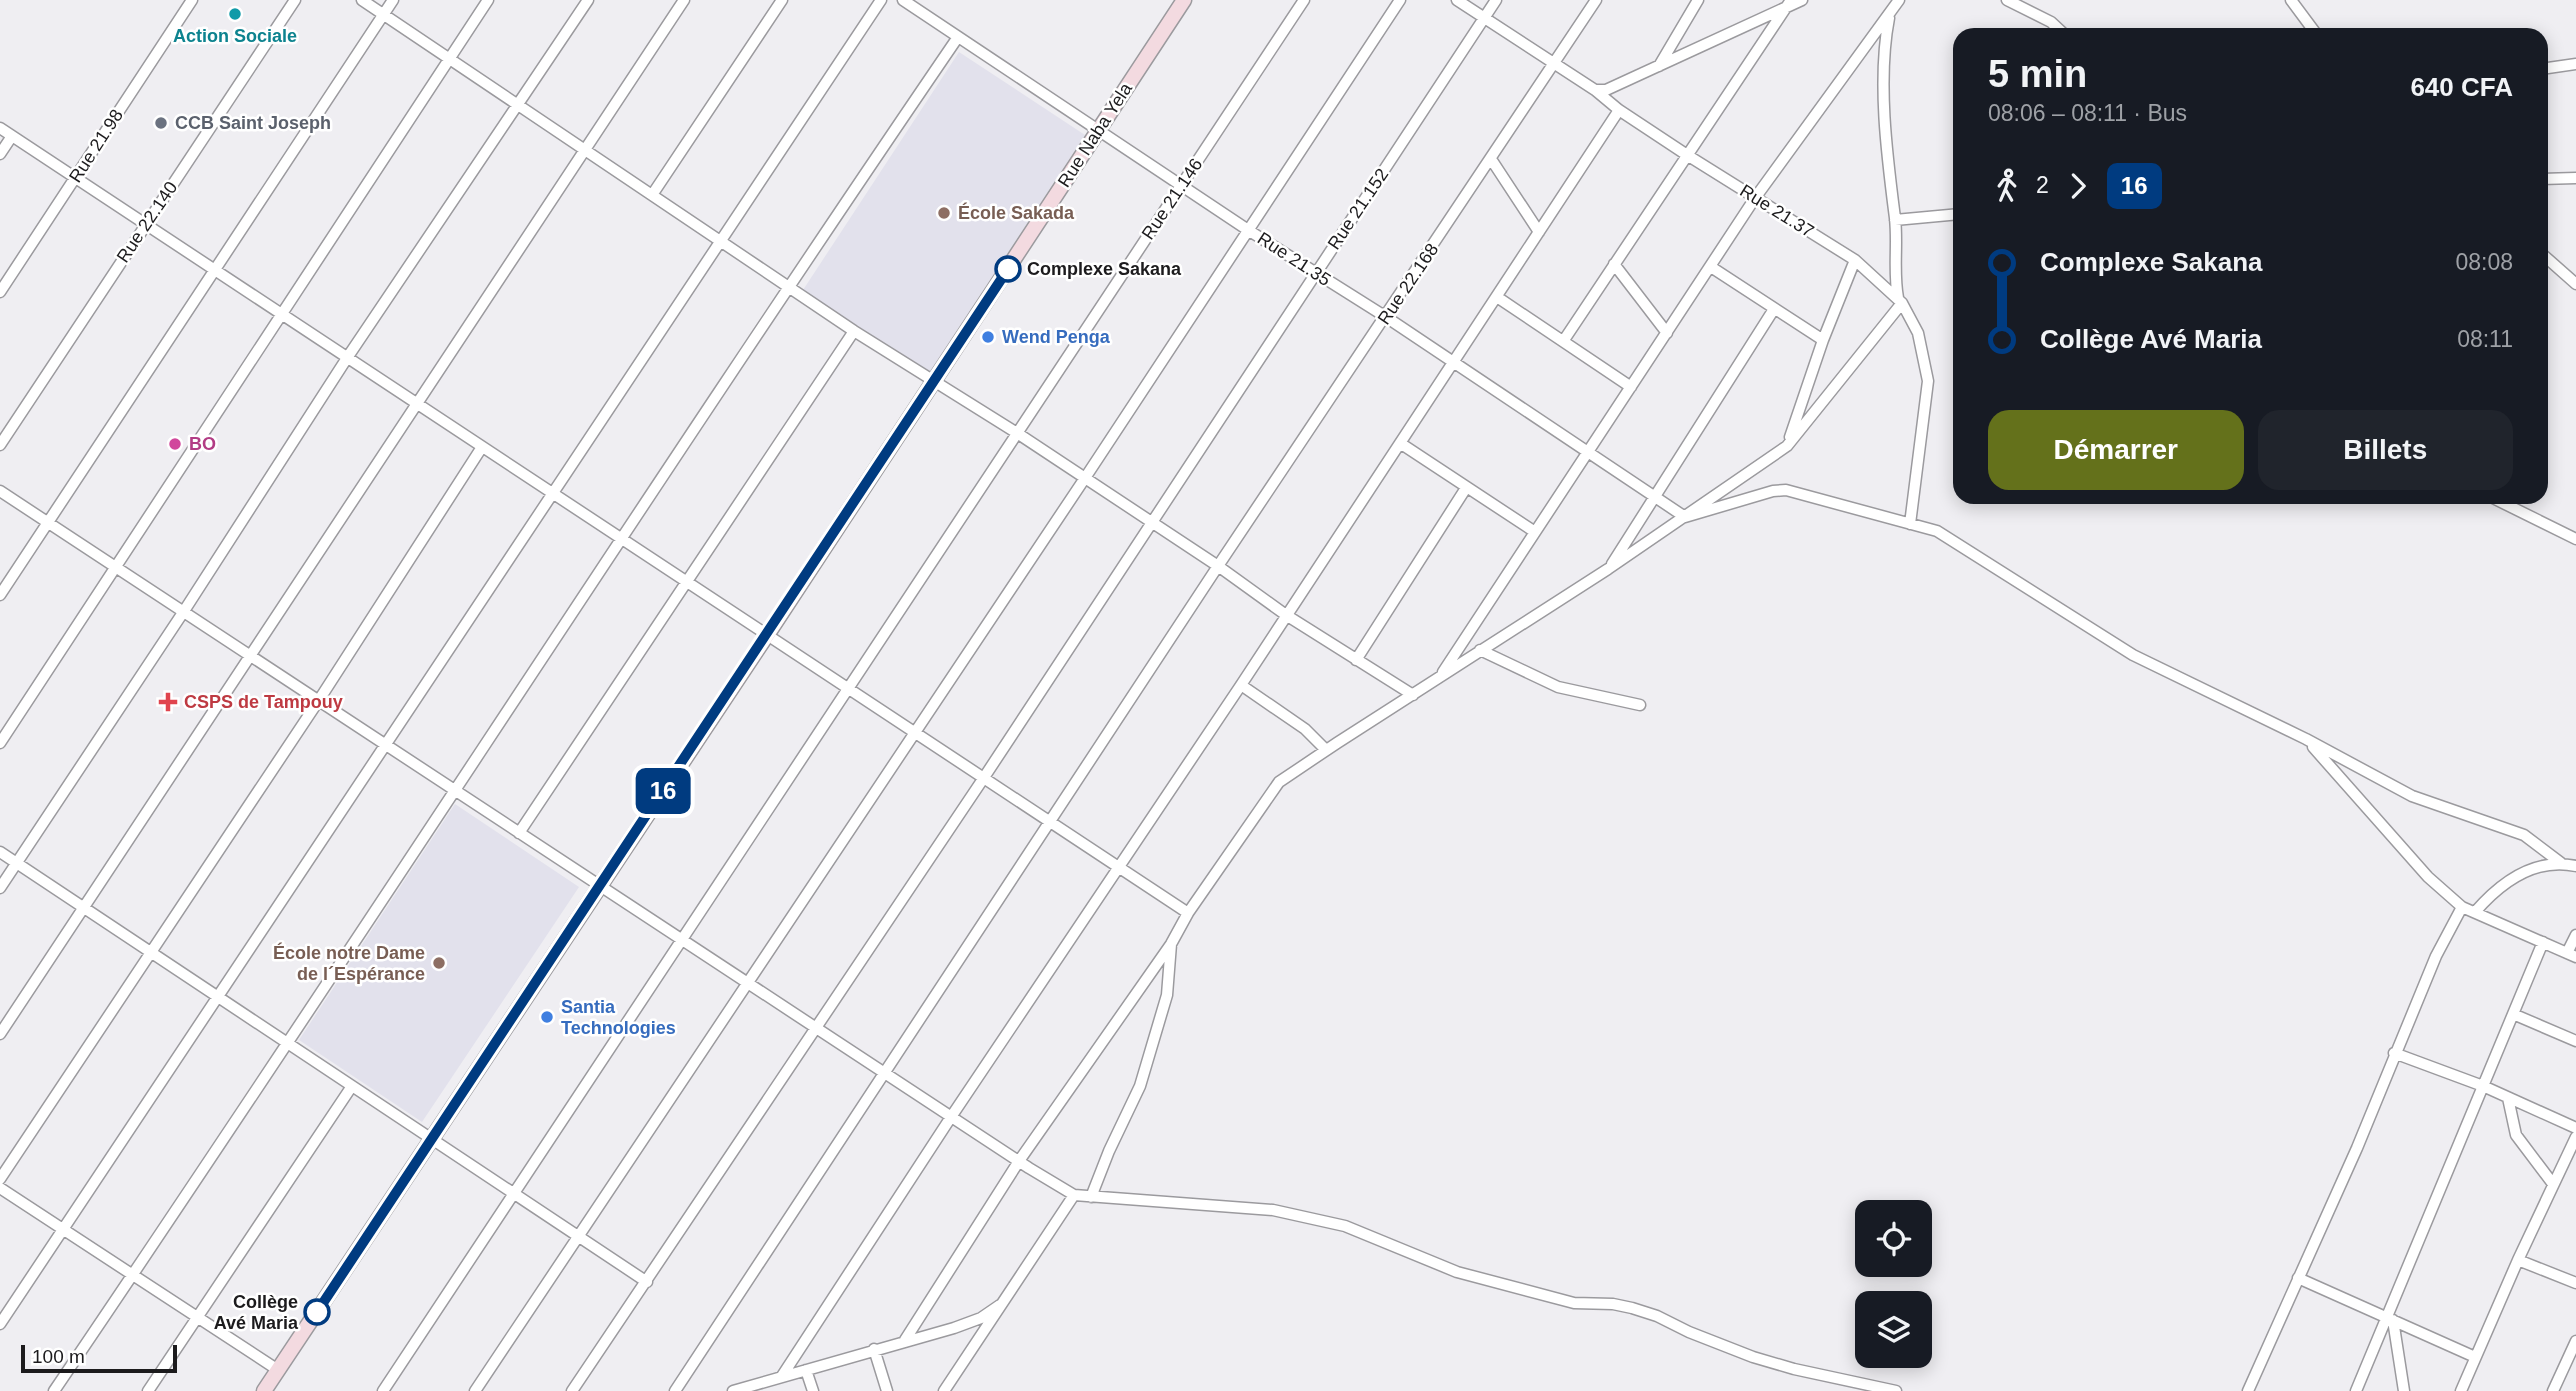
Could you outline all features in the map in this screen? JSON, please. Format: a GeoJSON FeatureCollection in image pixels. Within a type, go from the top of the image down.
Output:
{"type":"FeatureCollection","features":[{"type":"Feature","properties":{"kind":"street","name":"Rue 21.98"},"geometry":{"type":"LineString","coordinates":[[0,292],[192,0]]}},
{"type":"Feature","properties":{"kind":"street","name":"Rue 22.140"},"geometry":{"type":"LineString","coordinates":[[0,445],[295,0]]}},
{"type":"Feature","properties":{"kind":"street"},"geometry":{"type":"LineString","coordinates":[[362,0],[854,331],[1017,433],[1218,566],[1286,615],[1413,695]]}},
{"type":"Feature","properties":{"kind":"street"},"geometry":{"type":"LineString","coordinates":[[0,595],[393,0]]}},
{"type":"Feature","properties":{"kind":"street"},"geometry":{"type":"LineString","coordinates":[[0,743],[488,0]]}},
{"type":"Feature","properties":{"kind":"street"},"geometry":{"type":"LineString","coordinates":[[0,888],[184,611],[347,358],[588,0]]}},
{"type":"Feature","properties":{"kind":"street"},"geometry":{"type":"LineString","coordinates":[[0,1034],[684,0]]}},
{"type":"Feature","properties":{"kind":"street"},"geometry":{"type":"LineString","coordinates":[[652,195],[782,0]]}},
{"type":"Feature","properties":{"kind":"street"},"geometry":{"type":"LineString","coordinates":[[0,1324],[881,0]]}},
{"type":"Feature","properties":{"kind":"street","name":"Rue 21.35"},"geometry":{"type":"LineString","coordinates":[[903,0],[1685,517]]}},
{"type":"Feature","properties":{"kind":"street","name":"Rue Naba Yela"},"geometry":{"type":"LineString","coordinates":[[264,1391],[934,383],[1184,0]]}},
{"type":"Feature","properties":{"kind":"street","name":"Rue 21.146"},"geometry":{"type":"LineString","coordinates":[[383,1391],[1304,0]]}},
{"type":"Feature","properties":{"kind":"street"},"geometry":{"type":"LineString","coordinates":[[475,1391],[1400,0]]}},
{"type":"Feature","properties":{"kind":"street","name":"Rue 21.37"},"geometry":{"type":"LineString","coordinates":[[1457,0],[1595,90],[1619,110],[1687,155],[1856,260],[1900,301],[1918,332],[1928,381],[1910,524]]}},
{"type":"Feature","properties":{"kind":"street","name":"Rue 21.152"},"geometry":{"type":"LineString","coordinates":[[572,1391],[983,779],[1496,0]]}},
{"type":"Feature","properties":{"kind":"street","name":"Rue 22.168"},"geometry":{"type":"LineString","coordinates":[[675,1391],[1218,566],[1596,0]]}},
{"type":"Feature","properties":{"kind":"street"},"geometry":{"type":"LineString","coordinates":[[1659,66],[1698,0]]}},
{"type":"Feature","properties":{"kind":"street"},"geometry":{"type":"LineString","coordinates":[[1595,90],[1606,90],[1788,4],[1802,0]]}},
{"type":"Feature","properties":{"kind":"street"},"geometry":{"type":"LineString","coordinates":[[1440,677],[1755,198],[1899,0]]}},
{"type":"Feature","properties":{"kind":"street"},"geometry":{"type":"LineString","coordinates":[[2007,0],[2052,22],[2058,28]]}},
{"type":"Feature","properties":{"kind":"street"},"geometry":{"type":"LineString","coordinates":[[2291,0],[2312,28]]}},
{"type":"Feature","properties":{"kind":"street"},"geometry":{"type":"LineString","coordinates":[[1564,340],[1788,4]]}},
{"type":"Feature","properties":{"kind":"street"},"geometry":{"type":"LineString","coordinates":[[905,1340],[1019,1161],[1171,944],[1188,913],[1279,782],[1608,569],[1787,446],[1900,301],[1895,280],[1895,220],[1885,150],[1885,39],[1890,12]]}},
{"type":"Feature","properties":{"kind":"street"},"geometry":{"type":"LineString","coordinates":[[54,1391],[622,540],[788,286],[958,37]]}},
{"type":"Feature","properties":{"kind":"street"},"geometry":{"type":"LineString","coordinates":[[2548,68],[2576,64]]}},
{"type":"Feature","properties":{"kind":"street"},"geometry":{"type":"LineString","coordinates":[[782,1376],[1619,110]]}},
{"type":"Feature","properties":{"kind":"street"},"geometry":{"type":"LineString","coordinates":[[0,128],[1188,913]]}},
{"type":"Feature","properties":{"kind":"street"},"geometry":{"type":"LineString","coordinates":[[0,154],[12,136]]}},
{"type":"Feature","properties":{"kind":"street"},"geometry":{"type":"LineString","coordinates":[[1491,159],[1539,232]]}},
{"type":"Feature","properties":{"kind":"street"},"geometry":{"type":"LineString","coordinates":[[2548,179],[2576,178]]}},
{"type":"Feature","properties":{"kind":"street"},"geometry":{"type":"LineString","coordinates":[[1895,220],[1953,215]]}},
{"type":"Feature","properties":{"kind":"street"},"geometry":{"type":"LineString","coordinates":[[2548,259],[2576,284]]}},
{"type":"Feature","properties":{"kind":"street"},"geometry":{"type":"LineString","coordinates":[[1787,446],[1823,340],[1856,260]]}},
{"type":"Feature","properties":{"kind":"street"},"geometry":{"type":"LineString","coordinates":[[1614,264],[1667,333]]}},
{"type":"Feature","properties":{"kind":"street"},"geometry":{"type":"LineString","coordinates":[[1711,267],[1823,340]]}},
{"type":"Feature","properties":{"kind":"street"},"geometry":{"type":"LineString","coordinates":[[1497,296],[1631,387]]}},
{"type":"Feature","properties":{"kind":"street"},"geometry":{"type":"LineString","coordinates":[[1608,569],[1774,309]]}},
{"type":"Feature","properties":{"kind":"street"},"geometry":{"type":"LineString","coordinates":[[520,833],[685,581],[854,331]]}},
{"type":"Feature","properties":{"kind":"street"},"geometry":{"type":"LineString","coordinates":[[1400,443],[1535,532]]}},
{"type":"Feature","properties":{"kind":"street"},"geometry":{"type":"LineString","coordinates":[[0,1179],[319,700],[482,447]]}},
{"type":"Feature","properties":{"kind":"street"},"geometry":{"type":"LineString","coordinates":[[1356,660],[1466,488]]}},
{"type":"Feature","properties":{"kind":"street"},"geometry":{"type":"LineString","coordinates":[[1685,517],[1773,491],[1786,490],[1937,531],[2133,655],[2306,739],[2412,796],[2524,835],[2561,863]]}},
{"type":"Feature","properties":{"kind":"street"},"geometry":{"type":"LineString","coordinates":[[0,491],[951,1117],[1074,1195],[1273,1210],[1333,1223],[1457,1272],[1574,1303],[1613,1304],[1632,1308],[1752,1357],[1896,1391]]}},
{"type":"Feature","properties":{"kind":"street"},"geometry":{"type":"LineString","coordinates":[[2505,504],[2576,539]]}},
{"type":"Feature","properties":{"kind":"street"},"geometry":{"type":"LineString","coordinates":[[1480,650],[1558,687],[1640,705]]}},
{"type":"Feature","properties":{"kind":"street"},"geometry":{"type":"LineString","coordinates":[[1241,685],[1305,729],[1326,750]]}},
{"type":"Feature","properties":{"kind":"street"},"geometry":{"type":"LineString","coordinates":[[2306,739],[2428,877],[2462,907],[2572,955],[2576,935]]}},
{"type":"Feature","properties":{"kind":"street"},"geometry":{"type":"LineString","coordinates":[[0,852],[647,1282]]}},
{"type":"Feature","properties":{"kind":"street"},"geometry":{"type":"LineString","coordinates":[[2475,912],[2499,888],[2535,866],[2561,863],[2576,866]]}},
{"type":"Feature","properties":{"kind":"street"},"geometry":{"type":"LineString","coordinates":[[2248,1391],[2357,1148],[2436,956],[2462,907]]}},
{"type":"Feature","properties":{"kind":"street"},"geometry":{"type":"LineString","coordinates":[[2356,1391],[2390,1318],[2543,942]]}},
{"type":"Feature","properties":{"kind":"street"},"geometry":{"type":"LineString","coordinates":[[1091,1197],[1109,1151],[1140,1086],[1167,995],[1171,944]]}},
{"type":"Feature","properties":{"kind":"street"},"geometry":{"type":"LineString","coordinates":[[2513,1014],[2576,1041]]}},
{"type":"Feature","properties":{"kind":"street"},"geometry":{"type":"LineString","coordinates":[[2394,1053],[2483,1086],[2576,1128]]}},
{"type":"Feature","properties":{"kind":"street"},"geometry":{"type":"LineString","coordinates":[[148,1391],[352,1086]]}},
{"type":"Feature","properties":{"kind":"street"},"geometry":{"type":"LineString","coordinates":[[2508,1098],[2516,1135],[2553,1184]]}},
{"type":"Feature","properties":{"kind":"street"},"geometry":{"type":"LineString","coordinates":[[2461,1391],[2474,1357],[2576,1137]]}},
{"type":"Feature","properties":{"kind":"street"},"geometry":{"type":"LineString","coordinates":[[0,1188],[278,1370]]}},
{"type":"Feature","properties":{"kind":"street"},"geometry":{"type":"LineString","coordinates":[[944,1391],[1074,1195]]}},
{"type":"Feature","properties":{"kind":"street"},"geometry":{"type":"LineString","coordinates":[[2518,1260],[2576,1283]]}},
{"type":"Feature","properties":{"kind":"street"},"geometry":{"type":"LineString","coordinates":[[2298,1278],[2474,1357]]}},
{"type":"Feature","properties":{"kind":"street"},"geometry":{"type":"LineString","coordinates":[[733,1391],[982,1318],[1000,1305]]}},
{"type":"Feature","properties":{"kind":"street"},"geometry":{"type":"LineString","coordinates":[[2390,1318],[2404,1391]]}},
{"type":"Feature","properties":{"kind":"street"},"geometry":{"type":"LineString","coordinates":[[2553,1391],[2576,1341]]}},
{"type":"Feature","properties":{"kind":"street"},"geometry":{"type":"LineString","coordinates":[[874,1349],[887,1391]]}},
{"type":"Feature","properties":{"kind":"street"},"geometry":{"type":"LineString","coordinates":[[806,1370],[813,1391]]}},
{"type":"Feature","properties":{"kind":"shaded area","name":"École Sakada"},"geometry":{"type":"Polygon","coordinates":[[[959,52],[1085,135],[929,373],[803,290],[959,52]]]}},
{"type":"Feature","properties":{"kind":"shaded area","name":"École notre Dame de l´Espérance"},"geometry":{"type":"Polygon","coordinates":[[[455,804],[579,887],[422,1122],[299,1040],[455,804]]]}},
{"type":"Feature","properties":{"kind":"bus line","name":"16"},"geometry":{"type":"LineString","coordinates":[[317,1312],[1008,269]]}},
{"type":"Feature","properties":{"kind":"place","name":"Action Sociale"},"geometry":{"type":"Point","coordinates":[235,14]}},
{"type":"Feature","properties":{"kind":"place","name":"CCB Saint Joseph"},"geometry":{"type":"Point","coordinates":[161,123]}},
{"type":"Feature","properties":{"kind":"place","name":"École Sakada"},"geometry":{"type":"Point","coordinates":[944,213]}},
{"type":"Feature","properties":{"kind":"place","name":"Complexe Sakana"},"geometry":{"type":"Point","coordinates":[1008,269]}},
{"type":"Feature","properties":{"kind":"place","name":"Wend Penga"},"geometry":{"type":"Point","coordinates":[988,337]}},
{"type":"Feature","properties":{"kind":"place","name":"BO"},"geometry":{"type":"Point","coordinates":[175,444]}},
{"type":"Feature","properties":{"kind":"place","name":"CSPS de Tampouy"},"geometry":{"type":"Point","coordinates":[168,702]}},
{"type":"Feature","properties":{"kind":"place","name":"École notre Dame de l´Espérance"},"geometry":{"type":"Point","coordinates":[439,963]}},
{"type":"Feature","properties":{"kind":"place","name":"Santia Technologies"},"geometry":{"type":"Point","coordinates":[547,1017]}},
{"type":"Feature","properties":{"kind":"place","name":"Collège Avé Maria"},"geometry":{"type":"Point","coordinates":[317,1312]}}]}
